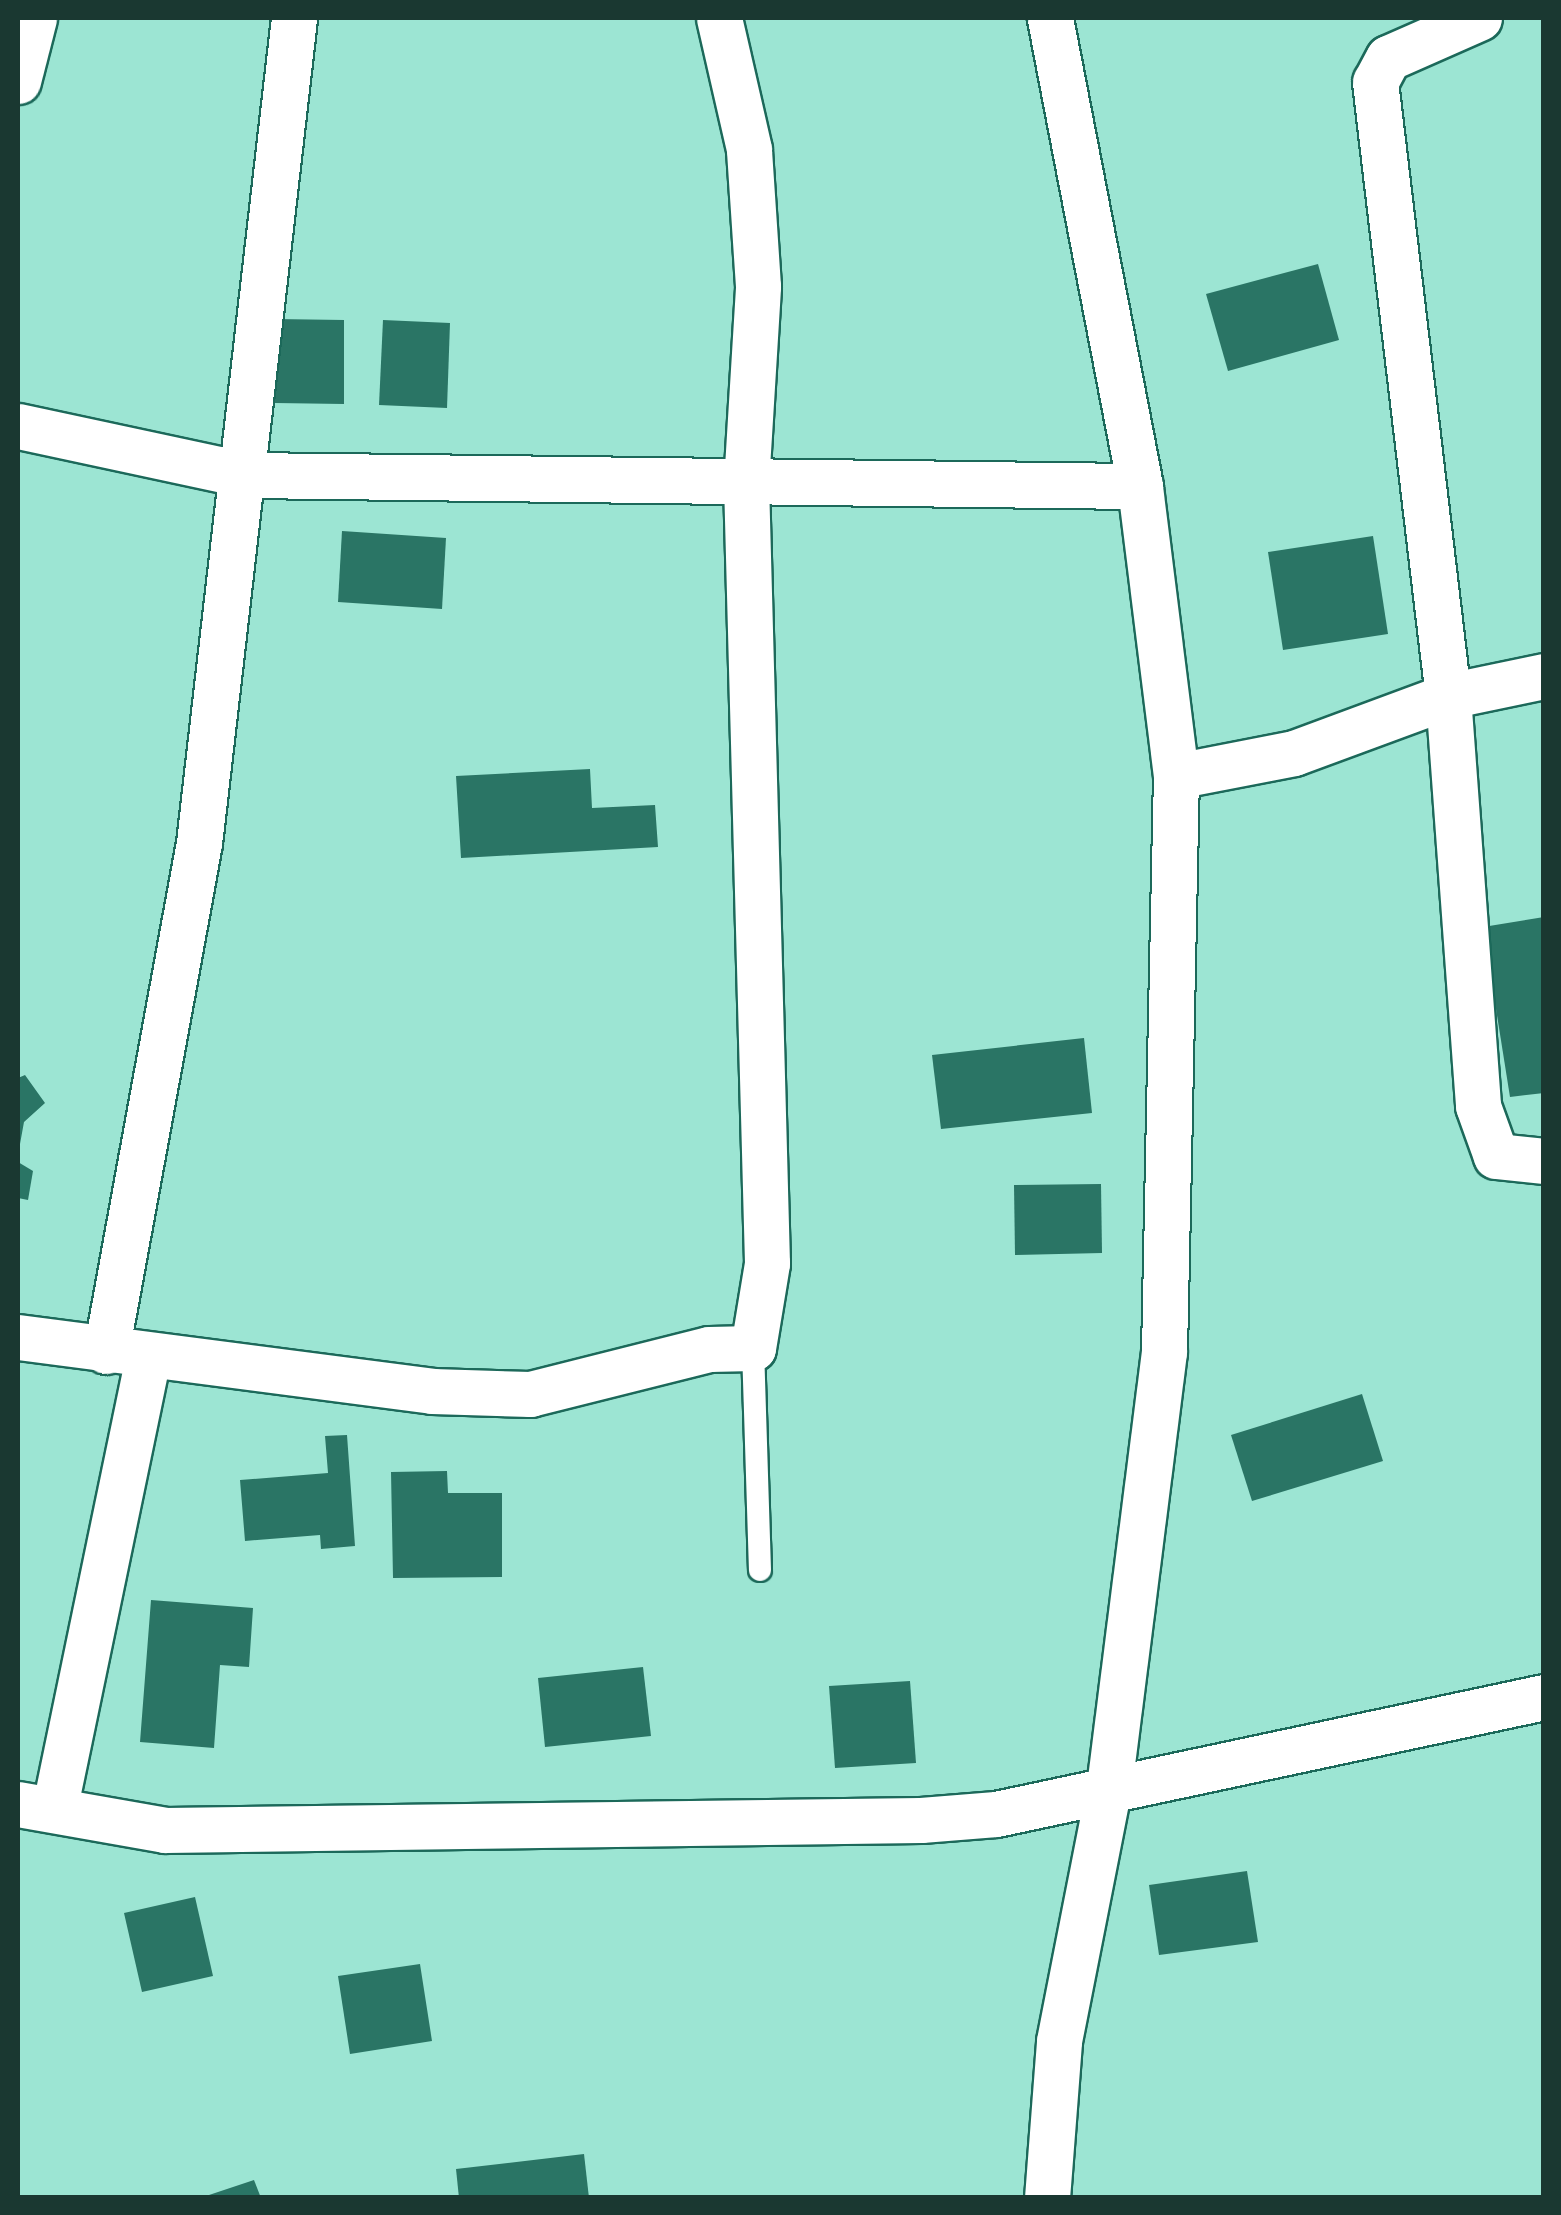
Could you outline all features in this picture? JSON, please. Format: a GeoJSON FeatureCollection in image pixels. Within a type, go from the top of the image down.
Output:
{"type":"FeatureCollection","features":[{"type":"Feature","properties":{"kind":"street"},"geometry":{"type":"LineString","coordinates":[[18,80],[34,18]]}},
{"type":"Feature","properties":{"kind":"street"},"geometry":{"type":"LineString","coordinates":[[294,18],[251,338],[247,475],[127,1354],[36,1805],[165,1830],[920,1820],[996,1814],[1108,1787],[1544,1697]]}},
{"type":"Feature","properties":{"kind":"street"},"geometry":{"type":"LineString","coordinates":[[18,1337],[127,1354],[530,1394],[709,1350],[753,1348],[767,1262],[746,484],[758,286],[749,149],[718,18]]}},
{"type":"Feature","properties":{"kind":"street"},"geometry":{"type":"LineString","coordinates":[[1047,2198],[1058,2041],[1108,1787],[1164,1352],[1176,776],[1140,486],[1050,18]]}},
{"type":"Feature","properties":{"kind":"street"},"geometry":{"type":"LineString","coordinates":[[1479,18],[1388,58],[1375,82],[1448,696],[1482,1122],[1496,1156],[1544,1161]]}},
{"type":"Feature","properties":{"kind":"street"},"geometry":{"type":"LineString","coordinates":[[18,426],[247,475],[1140,486]]}},
{"type":"Feature","properties":{"kind":"street"},"geometry":{"type":"LineString","coordinates":[[1176,776],[1345,738],[1448,696],[1544,676]]}},
{"type":"Feature","properties":{"kind":"lane"},"geometry":{"type":"LineString","coordinates":[[753,1348],[760,1570]]}},
{"type":"Feature","properties":{"kind":"building"},"geometry":{"type":"Polygon","coordinates":[[[1318,264],[1339,340],[1228,371],[1206,294],[1318,264]]]}},
{"type":"Feature","properties":{"kind":"building"},"geometry":{"type":"Polygon","coordinates":[[[275,319],[344,320],[344,404],[275,403],[275,319]]]}},
{"type":"Feature","properties":{"kind":"building"},"geometry":{"type":"Polygon","coordinates":[[[383,320],[450,323],[447,408],[379,405],[383,320]]]}},
{"type":"Feature","properties":{"kind":"building"},"geometry":{"type":"Polygon","coordinates":[[[342,531],[446,538],[442,609],[338,602],[342,531]]]}},
{"type":"Feature","properties":{"kind":"building"},"geometry":{"type":"Polygon","coordinates":[[[1373,536],[1388,634],[1283,650],[1268,552],[1373,536]]]}},
{"type":"Feature","properties":{"kind":"building"},"geometry":{"type":"Polygon","coordinates":[[[590,769],[592,808],[655,805],[658,847],[461,858],[456,776],[590,769]]]}},
{"type":"Feature","properties":{"kind":"building"},"geometry":{"type":"Polygon","coordinates":[[[1544,917],[1544,1093],[1510,1097],[1483,927],[1544,917]]]}},
{"type":"Feature","properties":{"kind":"building"},"geometry":{"type":"Polygon","coordinates":[[[1084,1038],[1092,1113],[941,1129],[932,1055],[1084,1038]]]}},
{"type":"Feature","properties":{"kind":"building"},"geometry":{"type":"Polygon","coordinates":[[[25,1075],[45,1103],[24,1122],[18,1155],[18,1078],[25,1075]]]}},
{"type":"Feature","properties":{"kind":"building"},"geometry":{"type":"Polygon","coordinates":[[[18,1162],[33,1171],[28,1200],[18,1198],[18,1162]]]}},
{"type":"Feature","properties":{"kind":"building"},"geometry":{"type":"Polygon","coordinates":[[[1101,1184],[1102,1253],[1015,1255],[1014,1185],[1101,1184]]]}},
{"type":"Feature","properties":{"kind":"building"},"geometry":{"type":"Polygon","coordinates":[[[1362,1394],[1383,1461],[1252,1501],[1231,1435],[1362,1394]]]}},
{"type":"Feature","properties":{"kind":"building"},"geometry":{"type":"Polygon","coordinates":[[[347,1435],[355,1546],[321,1549],[320,1535],[245,1541],[240,1480],[328,1473],[325,1436],[347,1435]]]}},
{"type":"Feature","properties":{"kind":"building"},"geometry":{"type":"Polygon","coordinates":[[[447,1471],[448,1493],[502,1493],[502,1577],[393,1578],[391,1472],[447,1471]]]}},
{"type":"Feature","properties":{"kind":"building"},"geometry":{"type":"Polygon","coordinates":[[[151,1600],[253,1608],[249,1667],[220,1665],[214,1748],[140,1742],[151,1600]]]}},
{"type":"Feature","properties":{"kind":"building"},"geometry":{"type":"Polygon","coordinates":[[[643,1667],[651,1736],[545,1747],[538,1678],[643,1667]]]}},
{"type":"Feature","properties":{"kind":"building"},"geometry":{"type":"Polygon","coordinates":[[[910,1681],[916,1763],[835,1768],[829,1686],[910,1681]]]}},
{"type":"Feature","properties":{"kind":"building"},"geometry":{"type":"Polygon","coordinates":[[[1247,1871],[1258,1942],[1159,1955],[1149,1885],[1247,1871]]]}},
{"type":"Feature","properties":{"kind":"building"},"geometry":{"type":"Polygon","coordinates":[[[195,1897],[213,1976],[142,1992],[124,1913],[195,1897]]]}},
{"type":"Feature","properties":{"kind":"building"},"geometry":{"type":"Polygon","coordinates":[[[420,1964],[432,2041],[350,2054],[338,1976],[420,1964]]]}},
{"type":"Feature","properties":{"kind":"building"},"geometry":{"type":"Polygon","coordinates":[[[584,2154],[589,2198],[459,2198],[456,2169],[584,2154]]]}},
{"type":"Feature","properties":{"kind":"building"},"geometry":{"type":"Polygon","coordinates":[[[254,2180],[261,2198],[203,2198],[203,2197],[254,2180]]]}}]}
